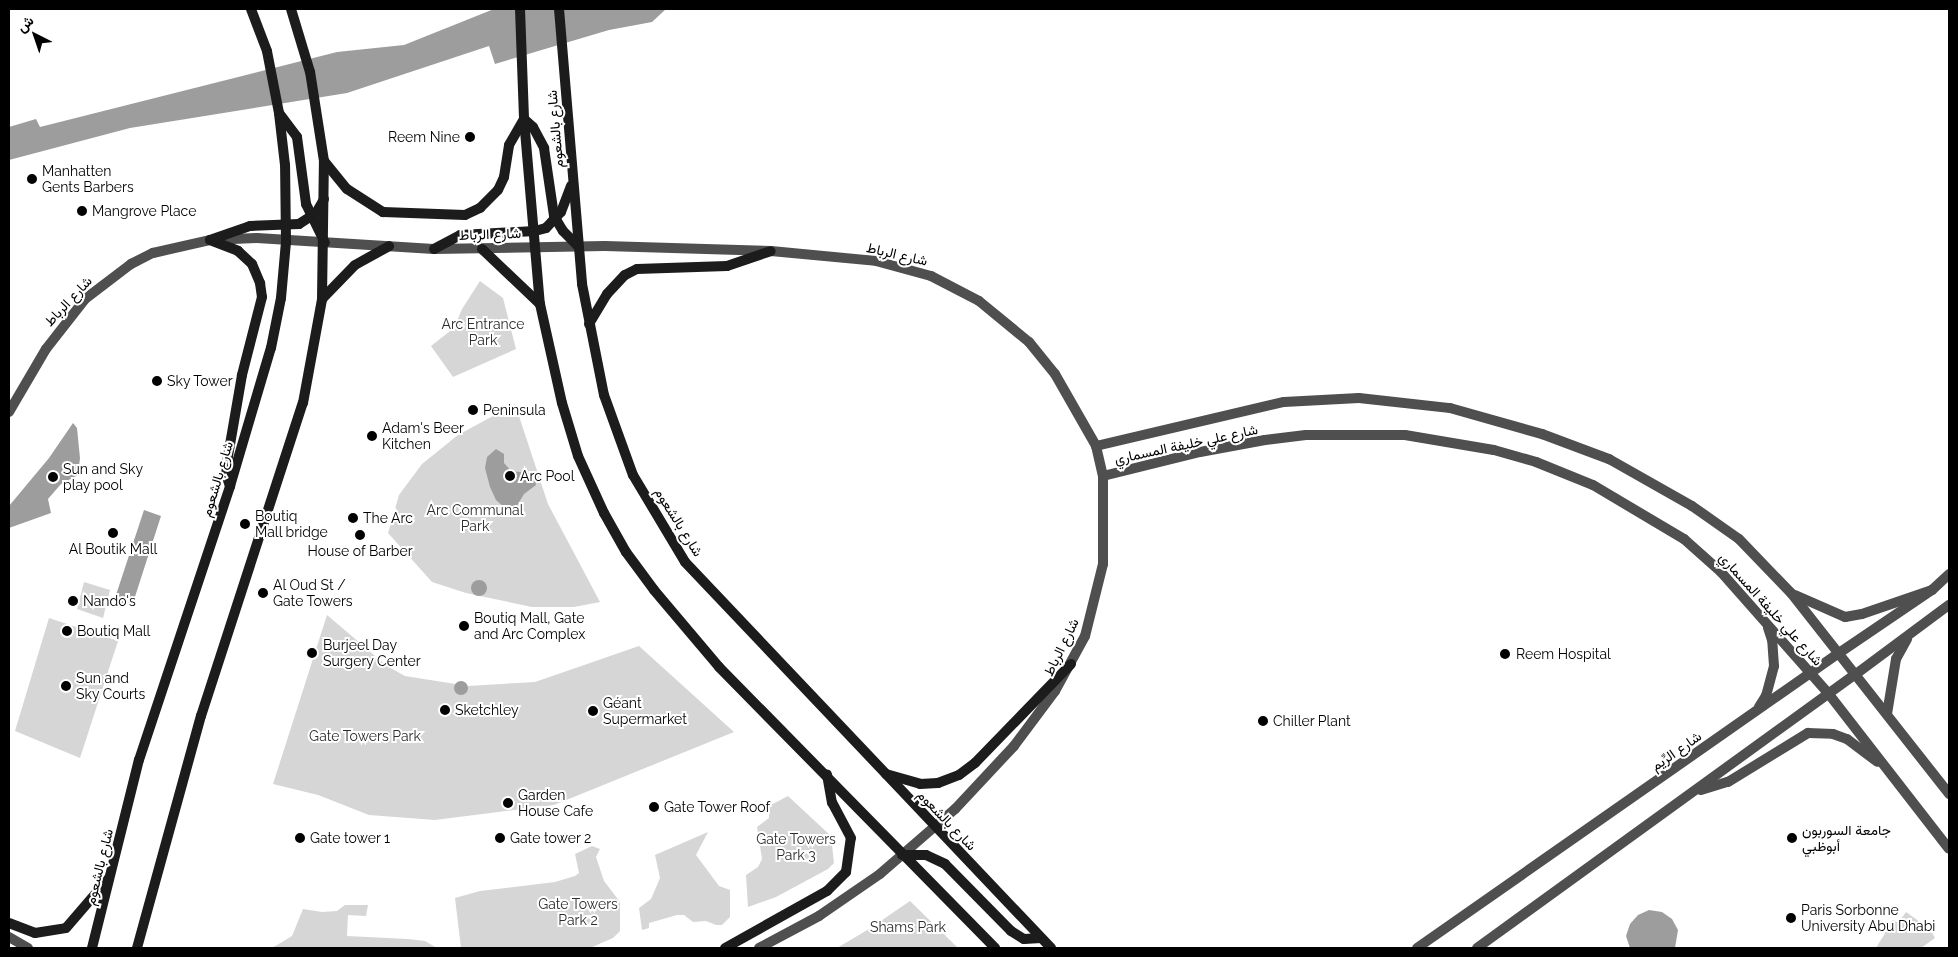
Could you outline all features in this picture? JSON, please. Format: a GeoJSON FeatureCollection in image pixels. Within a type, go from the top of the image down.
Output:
{"type":"FeatureCollection","features":[{"type":"Feature","properties":{"kind":"main road","name":"شارع بالشعوم"},"geometry":{"type":"LineString","coordinates":[[92,948],[113,873],[139,760],[230,486],[271,348],[280,298],[286,226],[285,165],[280,113],[267,52],[251,9]]}},
{"type":"Feature","properties":{"kind":"main road","name":"شارع بالشعوم"},"geometry":{"type":"LineString","coordinates":[[520,9],[524,119],[540,304],[553,370],[578,456],[626,552],[719,667],[827,774],[994,948]]}},
{"type":"Feature","properties":{"kind":"main road","name":"شارع بالشعوم"},"geometry":{"type":"LineString","coordinates":[[559,9],[578,246],[588,324],[604,395],[616,434],[633,474],[685,562],[880,770],[1051,948]]}},
{"type":"Feature","properties":{"kind":"main road"},"geometry":{"type":"LineString","coordinates":[[137,948],[201,716],[303,403],[322,299],[326,190],[324,160],[310,72],[291,12]]}},
{"type":"Feature","properties":{"kind":"main road"},"geometry":{"type":"LineString","coordinates":[[280,113],[297,137],[311,218],[325,244]]}},
{"type":"Feature","properties":{"kind":"main road"},"geometry":{"type":"LineString","coordinates":[[324,160],[346,189],[384,212],[465,215],[480,208],[498,190],[504,178],[509,145],[524,119],[533,127],[544,148],[556,218],[578,246]]}},
{"type":"Feature","properties":{"kind":"main road"},"geometry":{"type":"LineString","coordinates":[[434,248],[460,235],[535,231],[546,228],[556,218],[573,180]]}},
{"type":"Feature","properties":{"kind":"main road"},"geometry":{"type":"LineString","coordinates":[[210,240],[244,227],[286,226],[311,218],[321,207],[326,190]]}},
{"type":"Feature","properties":{"kind":"main road"},"geometry":{"type":"LineString","coordinates":[[210,240],[238,251],[252,264],[260,283],[262,297],[242,375],[228,456],[226,474],[230,486]]}},
{"type":"Feature","properties":{"kind":"main road"},"geometry":{"type":"LineString","coordinates":[[322,299],[355,265],[389,246]]}},
{"type":"Feature","properties":{"kind":"main road"},"geometry":{"type":"LineString","coordinates":[[482,249],[540,304]]}},
{"type":"Feature","properties":{"kind":"main road"},"geometry":{"type":"LineString","coordinates":[[588,324],[606,294],[624,275],[637,269],[727,266],[771,251]]}},
{"type":"Feature","properties":{"kind":"main road"},"geometry":{"type":"LineString","coordinates":[[880,770],[899,780],[920,784],[938,783],[959,775],[1071,664]]}},
{"type":"Feature","properties":{"kind":"main road"},"geometry":{"type":"LineString","coordinates":[[725,948],[827,891],[846,872],[851,838],[832,803],[827,774]]}},
{"type":"Feature","properties":{"kind":"main road"},"geometry":{"type":"LineString","coordinates":[[902,854],[915,852],[941,862],[959,876],[1011,931],[1024,939],[1041,938]]}},
{"type":"Feature","properties":{"kind":"main road"},"geometry":{"type":"LineString","coordinates":[[9,923],[35,933],[66,928],[113,873]]}},
{"type":"Feature","properties":{"kind":"main road"},"geometry":{"type":"LineString","coordinates":[[142,932],[146,948]]}},
{"type":"Feature","properties":{"kind":"street","name":"شارع الرباط"},"geometry":{"type":"LineString","coordinates":[[9,412],[46,348],[85,299],[131,264],[153,253],[210,240],[237,237],[325,244],[482,249],[578,246],[771,251],[876,261],[931,276],[979,301],[1029,342],[1064,388],[1096,446],[1103,476],[1103,564],[1085,636],[1071,664],[1014,746],[935,826],[902,854],[819,916],[759,948]]}},
{"type":"Feature","properties":{"kind":"street","name":"شارع علي خليفة المسماري"},"geometry":{"type":"LineString","coordinates":[[1096,446],[1284,402],[1359,398],[1450,408],[1542,434],[1608,459],[1692,506],[1739,540],[1792,593],[1949,794]]}},
{"type":"Feature","properties":{"kind":"street","name":"شارع علي خليفة المسماري"},"geometry":{"type":"LineString","coordinates":[[1103,476],[1200,452],[1306,435],[1405,435],[1494,450],[1536,462],[1592,485],[1684,539],[1721,572],[1828,693],[1949,849]]}},
{"type":"Feature","properties":{"kind":"street","name":"شارع الرِّيم"},"geometry":{"type":"LineString","coordinates":[[1417,948],[1932,590],[1949,574]]}},
{"type":"Feature","properties":{"kind":"street"},"geometry":{"type":"LineString","coordinates":[[1792,593],[1845,617],[1862,614],[1932,590]]}},
{"type":"Feature","properties":{"kind":"street"},"geometry":{"type":"LineString","coordinates":[[1477,948],[1828,693],[1907,639],[1949,605]]}},
{"type":"Feature","properties":{"kind":"street"},"geometry":{"type":"LineString","coordinates":[[1756,712],[1766,696],[1774,666],[1772,640],[1766,622]]}},
{"type":"Feature","properties":{"kind":"street"},"geometry":{"type":"LineString","coordinates":[[1888,714],[1896,659],[1907,639]]}},
{"type":"Feature","properties":{"kind":"street"},"geometry":{"type":"LineString","coordinates":[[1690,794],[1728,782],[1797,737],[1820,732],[1847,739],[1889,771]]}},
{"type":"Feature","properties":{"kind":"street"},"geometry":{"type":"LineString","coordinates":[[9,938],[28,948]]}},
{"type":"Feature","properties":{"kind":"green space","name":"Arc Entrance Park"},"geometry":{"type":"Polygon","coordinates":[[[480,281],[503,298],[516,349],[453,377],[431,346],[454,328],[462,309],[480,281]]]}},
{"type":"Feature","properties":{"kind":"green space","name":"Arc Communal Park"},"geometry":{"type":"Polygon","coordinates":[[[515,404],[548,504],[600,602],[574,607],[532,607],[466,593],[432,582],[388,533],[399,495],[422,464],[458,435],[515,404]]]}},
{"type":"Feature","properties":{"kind":"green space"},"geometry":{"type":"Polygon","coordinates":[[[84,582],[110,590],[103,618],[77,609],[84,582]]]}},
{"type":"Feature","properties":{"kind":"green space","name":"Gate Towers Park"},"geometry":{"type":"Polygon","coordinates":[[[327,615],[387,666],[405,676],[468,686],[535,682],[639,646],[734,732],[554,805],[435,820],[369,815],[318,795],[273,784],[327,615]]]}},
{"type":"Feature","properties":{"kind":"green space","name":"Sun and Sky Courts"},"geometry":{"type":"Polygon","coordinates":[[[49,618],[118,641],[80,758],[15,731],[49,618]]]}},
{"type":"Feature","properties":{"kind":"green space","name":"Gate Towers Park 3"},"geometry":{"type":"Polygon","coordinates":[[[788,796],[831,836],[834,863],[828,869],[776,897],[748,907],[746,875],[758,867],[762,859],[757,827],[769,818],[769,806],[788,796]]]}},
{"type":"Feature","properties":{"kind":"green space","name":"Gate Towers Park 3"},"geometry":{"type":"Polygon","coordinates":[[[708,832],[696,855],[719,886],[730,890],[730,917],[722,925],[716,925],[706,921],[693,922],[684,915],[677,915],[649,923],[649,928],[642,930],[639,908],[651,899],[660,878],[655,855],[708,832]]]}},
{"type":"Feature","properties":{"kind":"green space","name":"Gate Towers Park 2"},"geometry":{"type":"Polygon","coordinates":[[[592,846],[600,849],[596,857],[604,881],[620,902],[620,931],[613,938],[590,948],[461,948],[455,898],[480,891],[555,882],[575,876],[579,873],[575,854],[592,846]]]}},
{"type":"Feature","properties":{"kind":"green space","name":"Shams Park"},"geometry":{"type":"Polygon","coordinates":[[[910,901],[958,948],[837,948],[869,929],[910,901]]]}},
{"type":"Feature","properties":{"kind":"green space"},"geometry":{"type":"Polygon","coordinates":[[[345,905],[368,905],[366,916],[348,915],[347,936],[425,941],[437,948],[272,948],[292,936],[303,909],[322,912],[337,911],[345,905]]]}},
{"type":"Feature","properties":{"kind":"green space"},"geometry":{"type":"Polygon","coordinates":[[[1906,912],[1930,929],[1935,938],[1921,948],[1876,948],[1893,920],[1898,923],[1906,912]]]}},
{"type":"Feature","properties":{"kind":"shaded area"},"geometry":{"type":"Polygon","coordinates":[[[494,9],[666,9],[652,22],[609,30],[495,64],[489,46],[347,93],[130,128],[9,160],[9,127],[36,119],[40,127],[337,52],[404,45],[494,9]]]}},
{"type":"Feature","properties":{"kind":"shaded area","name":"Sun and Sky play pool"},"geometry":{"type":"Polygon","coordinates":[[[73,423],[77,428],[80,458],[78,475],[61,484],[48,499],[51,513],[9,528],[9,506],[49,458],[73,423]]]}},
{"type":"Feature","properties":{"kind":"shaded area","name":"Arc Pool"},"geometry":{"type":"Polygon","coordinates":[[[496,449],[504,454],[504,463],[511,471],[530,473],[535,479],[536,485],[524,494],[515,509],[505,508],[496,500],[490,487],[485,468],[487,457],[496,449]]]}},
{"type":"Feature","properties":{"kind":"shaded area"},"geometry":{"type":"Polygon","coordinates":[[[144,510],[161,516],[132,606],[114,601],[144,510]]]}},
{"type":"Feature","properties":{"kind":"shaded area"},"geometry":{"type":"Polygon","coordinates":[[[479,580],[487,588],[479,596],[471,588],[479,580]]]}},
{"type":"Feature","properties":{"kind":"shaded area"},"geometry":{"type":"Polygon","coordinates":[[[458,681],[464,681],[468,688],[464,695],[458,695],[454,691],[454,685],[458,681]]]}},
{"type":"Feature","properties":{"kind":"shaded area"},"geometry":{"type":"Polygon","coordinates":[[[1649,910],[1662,912],[1672,919],[1678,930],[1675,948],[1630,948],[1626,936],[1630,924],[1638,915],[1649,910]]]}},
{"type":"Feature","properties":{"kind":"place","name":"Reem Nine"},"geometry":{"type":"Point","coordinates":[470,137]}},
{"type":"Feature","properties":{"kind":"place","name":"Manhatten Gents Barbers"},"geometry":{"type":"Point","coordinates":[32,179]}},
{"type":"Feature","properties":{"kind":"place","name":"Mangrove Place"},"geometry":{"type":"Point","coordinates":[82,211]}},
{"type":"Feature","properties":{"kind":"place","name":"Sky Tower"},"geometry":{"type":"Point","coordinates":[157,381]}},
{"type":"Feature","properties":{"kind":"place","name":"Peninsula"},"geometry":{"type":"Point","coordinates":[473,410]}},
{"type":"Feature","properties":{"kind":"place","name":"Adam's Beer Kitchen"},"geometry":{"type":"Point","coordinates":[372,436]}},
{"type":"Feature","properties":{"kind":"place","name":"Arc Pool"},"geometry":{"type":"Point","coordinates":[510,476]}},
{"type":"Feature","properties":{"kind":"place","name":"Sun and Sky play pool"},"geometry":{"type":"Point","coordinates":[53,477]}},
{"type":"Feature","properties":{"kind":"place","name":"The Arc"},"geometry":{"type":"Point","coordinates":[353,518]}},
{"type":"Feature","properties":{"kind":"place","name":"Boutiq Mall bridge"},"geometry":{"type":"Point","coordinates":[245,524]}},
{"type":"Feature","properties":{"kind":"place","name":"Al Boutik Mall"},"geometry":{"type":"Point","coordinates":[113,533]}},
{"type":"Feature","properties":{"kind":"place","name":"House of Barber"},"geometry":{"type":"Point","coordinates":[360,535]}},
{"type":"Feature","properties":{"kind":"place","name":"Al Oud St / Gate Towers"},"geometry":{"type":"Point","coordinates":[263,593]}},
{"type":"Feature","properties":{"kind":"place","name":"Nando's"},"geometry":{"type":"Point","coordinates":[73,601]}},
{"type":"Feature","properties":{"kind":"place","name":"Boutiq Mall, Gate and Arc Complex"},"geometry":{"type":"Point","coordinates":[464,626]}},
{"type":"Feature","properties":{"kind":"place","name":"Boutiq Mall"},"geometry":{"type":"Point","coordinates":[67,631]}},
{"type":"Feature","properties":{"kind":"place","name":"Burjeel Day Surgery Center"},"geometry":{"type":"Point","coordinates":[312,653]}},
{"type":"Feature","properties":{"kind":"place","name":"Reem Hospital"},"geometry":{"type":"Point","coordinates":[1505,654]}},
{"type":"Feature","properties":{"kind":"place","name":"Sun and Sky Courts"},"geometry":{"type":"Point","coordinates":[66,686]}},
{"type":"Feature","properties":{"kind":"place","name":"Sketchley"},"geometry":{"type":"Point","coordinates":[445,710]}},
{"type":"Feature","properties":{"kind":"place","name":"Géant Supermarket"},"geometry":{"type":"Point","coordinates":[593,711]}},
{"type":"Feature","properties":{"kind":"place","name":"Chiller Plant"},"geometry":{"type":"Point","coordinates":[1263,721]}},
{"type":"Feature","properties":{"kind":"place","name":"Garden House Cafe"},"geometry":{"type":"Point","coordinates":[508,803]}},
{"type":"Feature","properties":{"kind":"place","name":"Gate Tower Roof"},"geometry":{"type":"Point","coordinates":[654,807]}},
{"type":"Feature","properties":{"kind":"place","name":"Gate tower 1"},"geometry":{"type":"Point","coordinates":[300,838]}},
{"type":"Feature","properties":{"kind":"place","name":"Gate tower 2"},"geometry":{"type":"Point","coordinates":[500,838]}},
{"type":"Feature","properties":{"kind":"place","name":"جامعة السوربون أبوظبي"},"geometry":{"type":"Point","coordinates":[1792,838]}},
{"type":"Feature","properties":{"kind":"place","name":"Paris Sorbonne University Abu Dhabi"},"geometry":{"type":"Point","coordinates":[1791,918]}}]}
